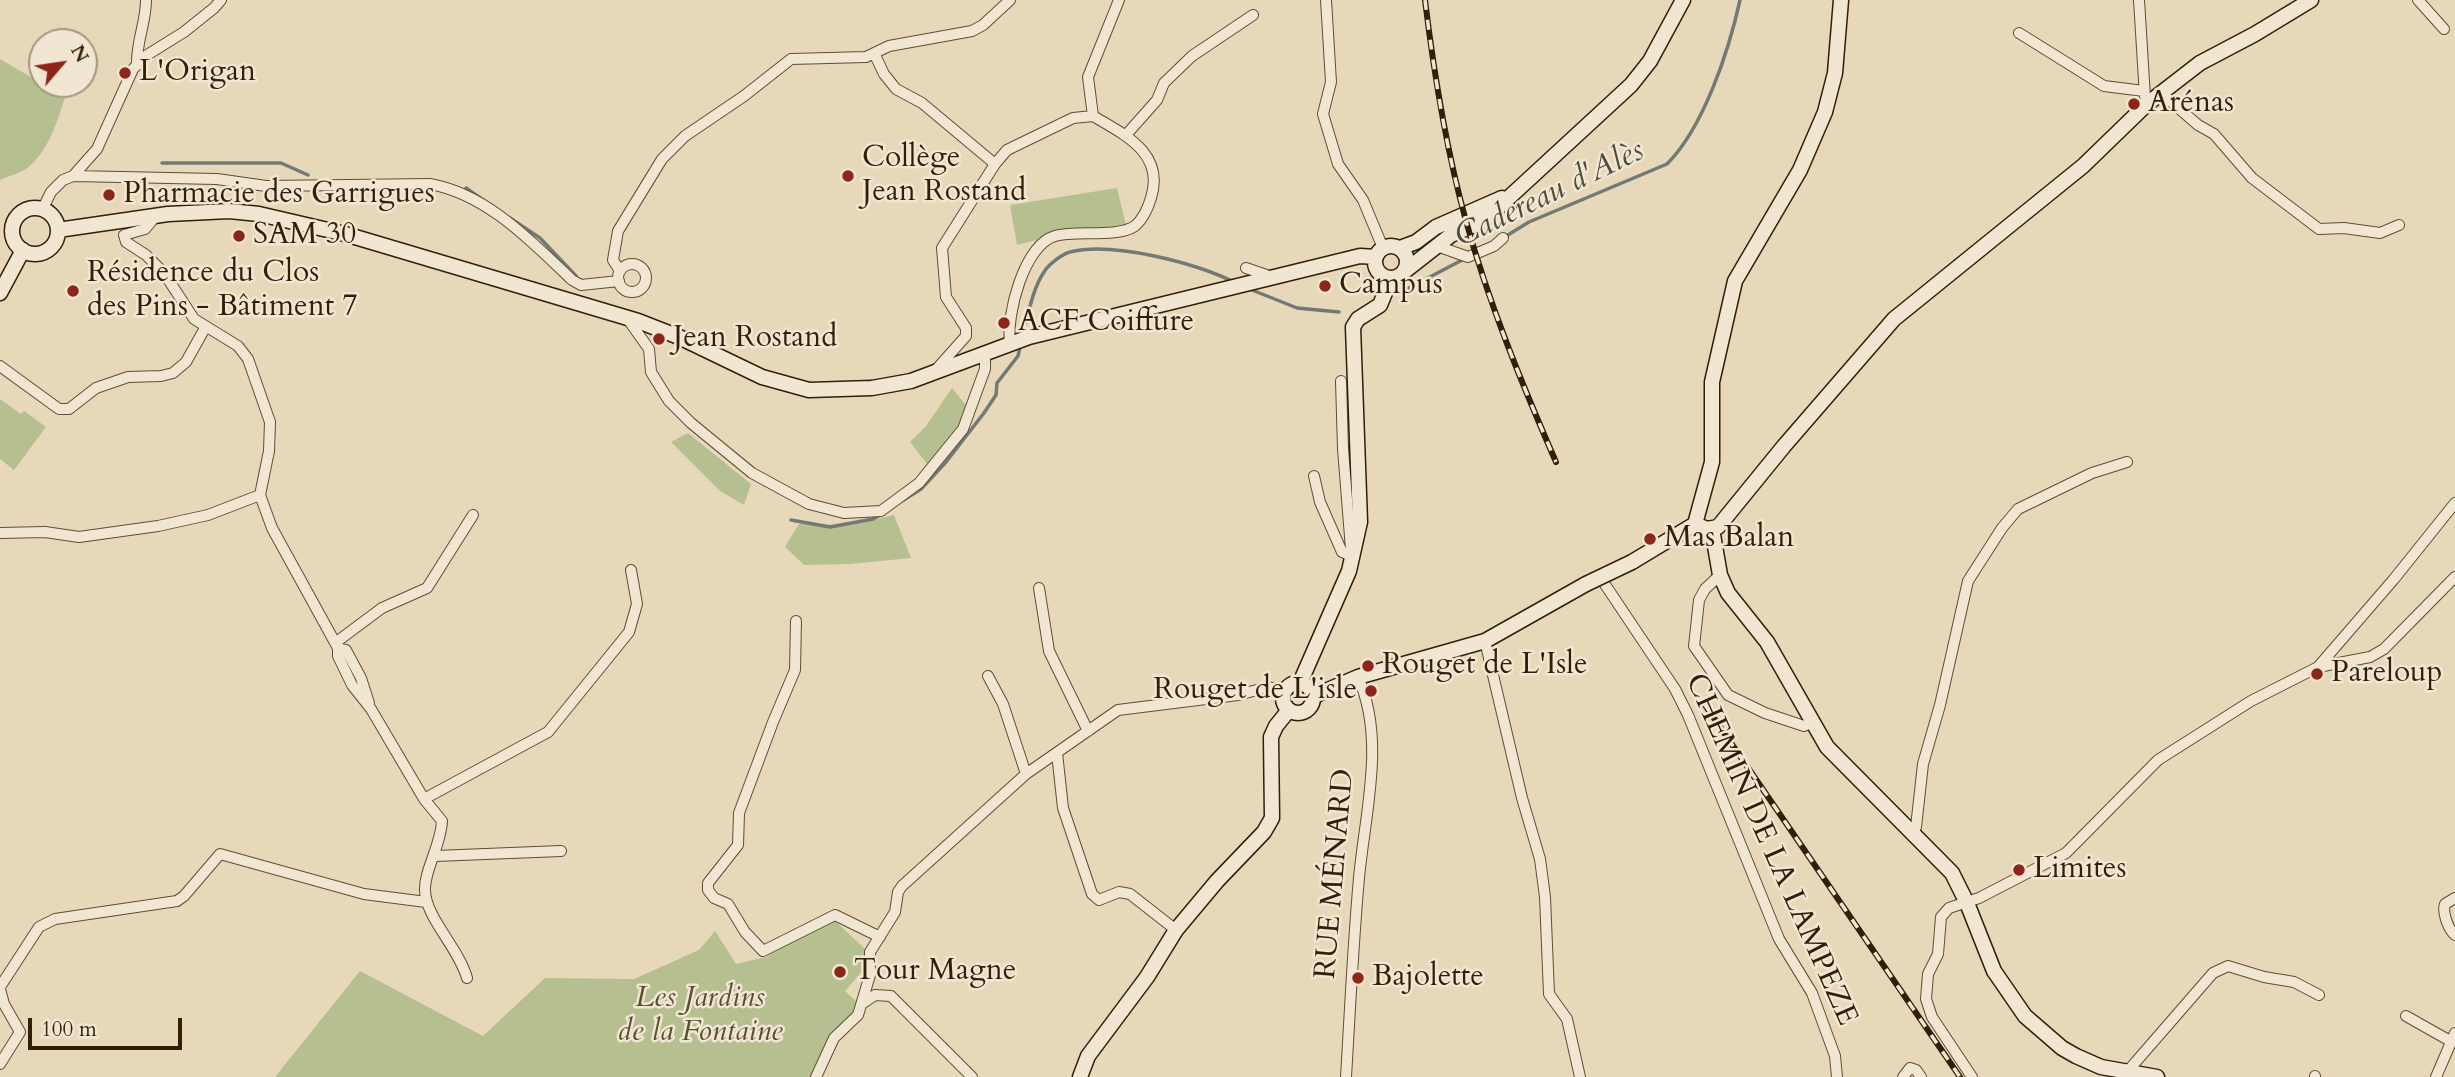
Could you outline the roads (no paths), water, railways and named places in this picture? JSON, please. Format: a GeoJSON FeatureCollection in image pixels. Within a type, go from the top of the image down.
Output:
{"type":"FeatureCollection","features":[{"type":"Feature","properties":{"kind":"street"},"geometry":{"type":"LineString","coordinates":[[137,65],[136,47],[146,16],[145,0]]}},
{"type":"Feature","properties":{"kind":"street"},"geometry":{"type":"LineString","coordinates":[[74,176],[97,149],[123,88],[137,65],[194,24],[221,0]]}},
{"type":"Feature","properties":{"kind":"street"},"geometry":{"type":"LineString","coordinates":[[42,210],[51,192],[63,180],[74,176],[217,179],[266,186],[430,184],[460,192],[496,214],[572,281],[581,285],[620,276],[613,260],[618,231],[662,159],[685,136],[744,96],[791,59],[866,57],[889,46],[972,31],[983,25],[1010,0]]}},
{"type":"Feature","properties":{"kind":"street"},"geometry":{"type":"LineString","coordinates":[[1093,116],[1088,77],[1119,0]]}},
{"type":"Feature","properties":{"kind":"street"},"geometry":{"type":"LineString","coordinates":[[1326,0],[1331,82],[1323,114],[1338,164],[1363,201],[1379,253],[1378,271],[1391,278]]}},
{"type":"Feature","properties":{"kind":"street"},"geometry":{"type":"LineString","coordinates":[[1314,696],[1358,677],[1485,641],[1586,584],[1632,562],[1695,524],[1712,462],[1713,382],[1735,281],[1807,157],[1825,111],[1835,73],[1841,0]]}},
{"type":"Feature","properties":{"kind":"street"},"geometry":{"type":"LineString","coordinates":[[1695,524],[1712,529],[1718,527],[1894,319],[2083,166],[2145,97],[2139,0]]}},
{"type":"Feature","properties":{"kind":"street"},"geometry":{"type":"LineString","coordinates":[[2019,33],[2104,86],[2145,97],[2161,93],[2200,63],[2311,0]]}},
{"type":"Feature","properties":{"kind":"street"},"geometry":{"type":"LineString","coordinates":[[2418,0],[2444,29]]}},
{"type":"Feature","properties":{"kind":"street"},"geometry":{"type":"LineString","coordinates":[[1300,682],[1352,564],[1360,522],[1352,333],[1358,319],[1380,305],[1391,278],[1405,271],[1463,228],[1481,222],[1631,85],[1650,61],[1678,2]]}},
{"type":"Feature","properties":{"kind":"street"},"geometry":{"type":"LineString","coordinates":[[1126,135],[1157,100],[1164,83],[1192,56],[1253,15]]}},
{"type":"Feature","properties":{"kind":"street"},"geometry":{"type":"LineString","coordinates":[[874,53],[884,74],[897,89],[922,103],[995,163]]}},
{"type":"Feature","properties":{"kind":"street"},"geometry":{"type":"LineString","coordinates":[[2161,93],[2198,125],[2214,134],[2252,178],[2319,229],[2344,228],[2379,233],[2399,225]]}},
{"type":"Feature","properties":{"kind":"street"},"geometry":{"type":"LineString","coordinates":[[934,372],[966,336],[966,328],[946,297],[942,248],[995,163],[1007,150],[1073,118],[1093,116],[1140,146],[1154,171],[1155,187],[1142,218],[1127,229],[1053,236],[1032,255],[1020,277],[1009,332],[1010,343]]}},
{"type":"Feature","properties":{"kind":"street"},"geometry":{"type":"LineString","coordinates":[[1400,248],[1416,242],[1436,227],[1516,191]]}},
{"type":"Feature","properties":{"kind":"street"},"geometry":{"type":"LineString","coordinates":[[42,210],[53,217],[58,230],[49,249],[36,254],[18,246],[12,234],[15,221],[24,211],[42,210]]}},
{"type":"Feature","properties":{"kind":"street"},"geometry":{"type":"LineString","coordinates":[[58,230],[168,214],[218,211],[274,216],[627,318],[678,337],[762,377],[809,390],[872,388],[911,381],[1010,343],[1379,253],[1391,245],[1400,248],[1407,256],[1405,271]]}},
{"type":"Feature","properties":{"kind":"street"},"geometry":{"type":"LineString","coordinates":[[155,217],[145,229],[124,235],[126,242],[155,264],[177,291],[194,319],[238,346],[248,359],[270,422],[269,451],[260,495],[272,528],[337,645],[346,650],[361,678],[371,709],[424,799],[442,821],[441,837],[424,886],[426,902],[459,955],[467,978]]}},
{"type":"Feature","properties":{"kind":"street"},"geometry":{"type":"LineString","coordinates":[[1437,246],[1468,257],[1494,246],[1503,238]]}},
{"type":"Feature","properties":{"kind":"street"},"geometry":{"type":"LineString","coordinates":[[0,293],[23,250]]}},
{"type":"Feature","properties":{"kind":"street"},"geometry":{"type":"LineString","coordinates":[[1246,268],[1271,279]]}},
{"type":"Feature","properties":{"kind":"street"},"geometry":{"type":"LineString","coordinates":[[627,318],[649,349],[651,372],[669,401],[691,423],[752,473],[809,504],[844,513],[881,511],[919,483],[963,429],[985,369],[985,354]]}},
{"type":"Feature","properties":{"kind":"street"},"geometry":{"type":"LineString","coordinates":[[0,366],[59,409],[69,409],[96,388],[128,377],[173,373],[186,362],[205,328]]}},
{"type":"Feature","properties":{"kind":"street"},"geometry":{"type":"LineString","coordinates":[[1341,381],[1352,564]]}},
{"type":"Feature","properties":{"kind":"street"},"geometry":{"type":"LineString","coordinates":[[1912,833],[1916,827],[1923,764],[1940,705],[1968,581],[2001,528],[2018,509],[2092,473],[2127,462]]}},
{"type":"Feature","properties":{"kind":"street"},"geometry":{"type":"LineString","coordinates":[[1314,476],[1320,502],[1342,552],[1352,564]]}},
{"type":"Feature","properties":{"kind":"street"},"geometry":{"type":"LineString","coordinates":[[0,533],[46,532],[79,537],[158,526],[208,516],[260,495]]}},
{"type":"Feature","properties":{"kind":"street"},"geometry":{"type":"LineString","coordinates":[[2318,667],[2395,579],[2455,503]]}},
{"type":"Feature","properties":{"kind":"street"},"geometry":{"type":"LineString","coordinates":[[337,645],[382,608],[427,588],[473,515]]}},
{"type":"Feature","properties":{"kind":"street"},"geometry":{"type":"LineString","coordinates":[[1712,529],[1720,575],[1728,593],[1767,642],[1811,723],[1845,767],[1952,873],[1994,971],[2025,1016],[2062,1048],[2076,1056],[2101,1067],[2157,1077]]}},
{"type":"Feature","properties":{"kind":"street"},"geometry":{"type":"LineString","coordinates":[[424,799],[548,732],[629,632],[637,604],[631,570]]}},
{"type":"Feature","properties":{"kind":"street"},"geometry":{"type":"LineString","coordinates":[[1720,575],[1704,589],[1699,600],[1694,646],[1728,695],[1765,713],[1804,726],[1811,723]]}},
{"type":"Feature","properties":{"kind":"street","name":"CHEMIN DE LA LAMPEZE"},"geometry":{"type":"LineString","coordinates":[[1600,577],[1675,689],[1688,715],[1779,939],[1812,993],[1835,1055],[1837,1077]]}},
{"type":"Feature","properties":{"kind":"street"},"geometry":{"type":"LineString","coordinates":[[1972,1077],[1933,1017],[1926,999],[1928,974],[1938,954],[1941,918],[1949,908],[1967,903],[2066,853],[2158,761],[2251,701],[2318,667],[2370,657],[2384,649],[2455,577]]}},
{"type":"Feature","properties":{"kind":"street"},"geometry":{"type":"LineString","coordinates":[[1039,588],[1049,651],[1088,731]]}},
{"type":"Feature","properties":{"kind":"street"},"geometry":{"type":"LineString","coordinates":[[796,621],[795,670],[740,813],[737,845],[708,883],[708,890],[714,898],[728,904],[746,932],[763,951],[835,915],[880,937]]}},
{"type":"Feature","properties":{"kind":"street"},"geometry":{"type":"LineString","coordinates":[[1485,641],[1522,798],[1540,859],[1545,897],[1549,995],[1567,1019],[1580,1077]]}},
{"type":"Feature","properties":{"kind":"street"},"geometry":{"type":"LineString","coordinates":[[988,676],[1003,704],[1026,774]]}},
{"type":"Feature","properties":{"kind":"street","name":"RUE MÉNARD"},"geometry":{"type":"LineString","coordinates":[[1346,1077],[1359,877],[1371,784],[1371,717],[1358,677]]}},
{"type":"Feature","properties":{"kind":"street"},"geometry":{"type":"LineString","coordinates":[[1300,682],[1309,687],[1314,696],[1312,705],[1306,711],[1297,713],[1289,710],[1283,699],[1291,684],[1300,682]]}},
{"type":"Feature","properties":{"kind":"street"},"geometry":{"type":"LineString","coordinates":[[816,1077],[834,1038],[858,1015],[870,975],[870,952],[895,912],[898,892],[902,886],[1026,774],[1118,710],[1238,695],[1268,687],[1285,691]]}},
{"type":"Feature","properties":{"kind":"street"},"geometry":{"type":"LineString","coordinates":[[1080,1077],[1088,1056],[1147,977],[1175,930],[1264,832],[1272,818],[1271,737],[1289,710]]}},
{"type":"Feature","properties":{"kind":"street"},"geometry":{"type":"LineString","coordinates":[[1057,752],[1063,808],[1092,894],[1099,900],[1119,892],[1130,894],[1175,930]]}},
{"type":"Feature","properties":{"kind":"street"},"geometry":{"type":"LineString","coordinates":[[435,856],[561,851]]}},
{"type":"Feature","properties":{"kind":"street"},"geometry":{"type":"LineString","coordinates":[[1,1061],[20,1032],[4,1003],[0,988],[39,927],[55,919],[177,901],[220,854],[364,894],[426,902]]}},
{"type":"Feature","properties":{"kind":"street"},"geometry":{"type":"LineString","coordinates":[[2455,898],[2445,904],[2443,909],[2451,932],[2455,935]]}},
{"type":"Feature","properties":{"kind":"street"},"geometry":{"type":"LineString","coordinates":[[2127,1072],[2213,973],[2228,966],[2264,978],[2294,982],[2319,995]]}},
{"type":"Feature","properties":{"kind":"street"},"geometry":{"type":"LineString","coordinates":[[863,1003],[874,995],[891,996],[972,1077]]}},
{"type":"Feature","properties":{"kind":"street"},"geometry":{"type":"LineString","coordinates":[[2406,1016],[2454,1038],[2436,1077]]}},
{"type":"Feature","properties":{"kind":"street"},"geometry":{"type":"LineString","coordinates":[[1903,1077],[1910,1069],[1916,1070],[1921,1077]]}},
{"type":"Feature","properties":{"kind":"waterway","name":"Cadereau d'Alès"},"geometry":{"type":"LineString","coordinates":[[1503,238],[1529,222],[1667,164],[1692,130],[1713,87],[1740,0]]}},
{"type":"Feature","properties":{"kind":"waterway","name":"Cadereau d'Alès"},"geometry":{"type":"LineString","coordinates":[[162,163],[281,163],[308,175]]}},
{"type":"Feature","properties":{"kind":"waterway","name":"Cadereau d'Alès"},"geometry":{"type":"LineString","coordinates":[[466,188],[483,200]]}},
{"type":"Feature","properties":{"kind":"waterway","name":"Cadereau d'Alès"},"geometry":{"type":"LineString","coordinates":[[510,218],[540,238],[576,276]]}},
{"type":"Feature","properties":{"kind":"waterway","name":"Cadereau d'Alès"},"geometry":{"type":"LineString","coordinates":[[1026,323],[1035,290],[1044,272],[1056,260],[1070,252],[1108,249],[1153,256],[1198,268],[1234,282]]}},
{"type":"Feature","properties":{"kind":"waterway","name":"Cadereau d'Alès"},"geometry":{"type":"LineString","coordinates":[[1403,291],[1466,258]]}},
{"type":"Feature","properties":{"kind":"waterway","name":"Cadereau d'Alès"},"geometry":{"type":"LineString","coordinates":[[1247,288],[1297,308],[1339,312]]}},
{"type":"Feature","properties":{"kind":"waterway","name":"Cadereau d'Alès"},"geometry":{"type":"LineString","coordinates":[[902,501],[921,489],[984,413],[996,395],[997,383],[1018,356],[1021,343]]}},
{"type":"Feature","properties":{"kind":"waterway","name":"Cadereau d'Alès"},"geometry":{"type":"LineString","coordinates":[[791,520],[830,527],[873,519],[880,515]]}},
{"type":"Feature","properties":{"kind":"railway"},"geometry":{"type":"LineString","coordinates":[[1425,0],[1441,111],[1466,221],[1507,343],[1556,462]]}},
{"type":"Feature","properties":{"kind":"railway"},"geometry":{"type":"LineString","coordinates":[[1705,705],[1960,1077]]}},
{"type":"Feature","properties":{"kind":"place","name":"L'Origan"},"geometry":{"type":"Point","coordinates":[125,73]}},
{"type":"Feature","properties":{"kind":"place","name":"Arénas"},"geometry":{"type":"Point","coordinates":[2134,104]}},
{"type":"Feature","properties":{"kind":"place","name":"Collège Jean Rostand"},"geometry":{"type":"Point","coordinates":[848,176]}},
{"type":"Feature","properties":{"kind":"place","name":"Pharmacie des Garrigues"},"geometry":{"type":"Point","coordinates":[109,195]}},
{"type":"Feature","properties":{"kind":"place","name":"SAM 30"},"geometry":{"type":"Point","coordinates":[239,236]}},
{"type":"Feature","properties":{"kind":"place","name":"Campus"},"geometry":{"type":"Point","coordinates":[1325,286]}},
{"type":"Feature","properties":{"kind":"place","name":"Résidence du Clos des Pins - Bâtiment 7"},"geometry":{"type":"Point","coordinates":[73,291]}},
{"type":"Feature","properties":{"kind":"place","name":"ACF Coiffure"},"geometry":{"type":"Point","coordinates":[1004,323]}},
{"type":"Feature","properties":{"kind":"place","name":"Jean Rostand"},"geometry":{"type":"Point","coordinates":[659,339]}},
{"type":"Feature","properties":{"kind":"place","name":"Mas Balan"},"geometry":{"type":"Point","coordinates":[1650,539]}},
{"type":"Feature","properties":{"kind":"place","name":"Rouget de L'Isle"},"geometry":{"type":"Point","coordinates":[1368,666]}},
{"type":"Feature","properties":{"kind":"place","name":"Pareloup"},"geometry":{"type":"Point","coordinates":[2317,674]}},
{"type":"Feature","properties":{"kind":"place","name":"Rouget de L'isle"},"geometry":{"type":"Point","coordinates":[1371,691]}},
{"type":"Feature","properties":{"kind":"place","name":"Limites"},"geometry":{"type":"Point","coordinates":[2019,870]}},
{"type":"Feature","properties":{"kind":"place","name":"Tour Magne"},"geometry":{"type":"Point","coordinates":[840,972]}},
{"type":"Feature","properties":{"kind":"place","name":"Bajolette"},"geometry":{"type":"Point","coordinates":[1358,978]}},
{"type":"Feature","properties":{"kind":"park label","name":"Les Jardins de la Fontaine"},"geometry":{"type":"Point","coordinates":[700,1016]}}]}
